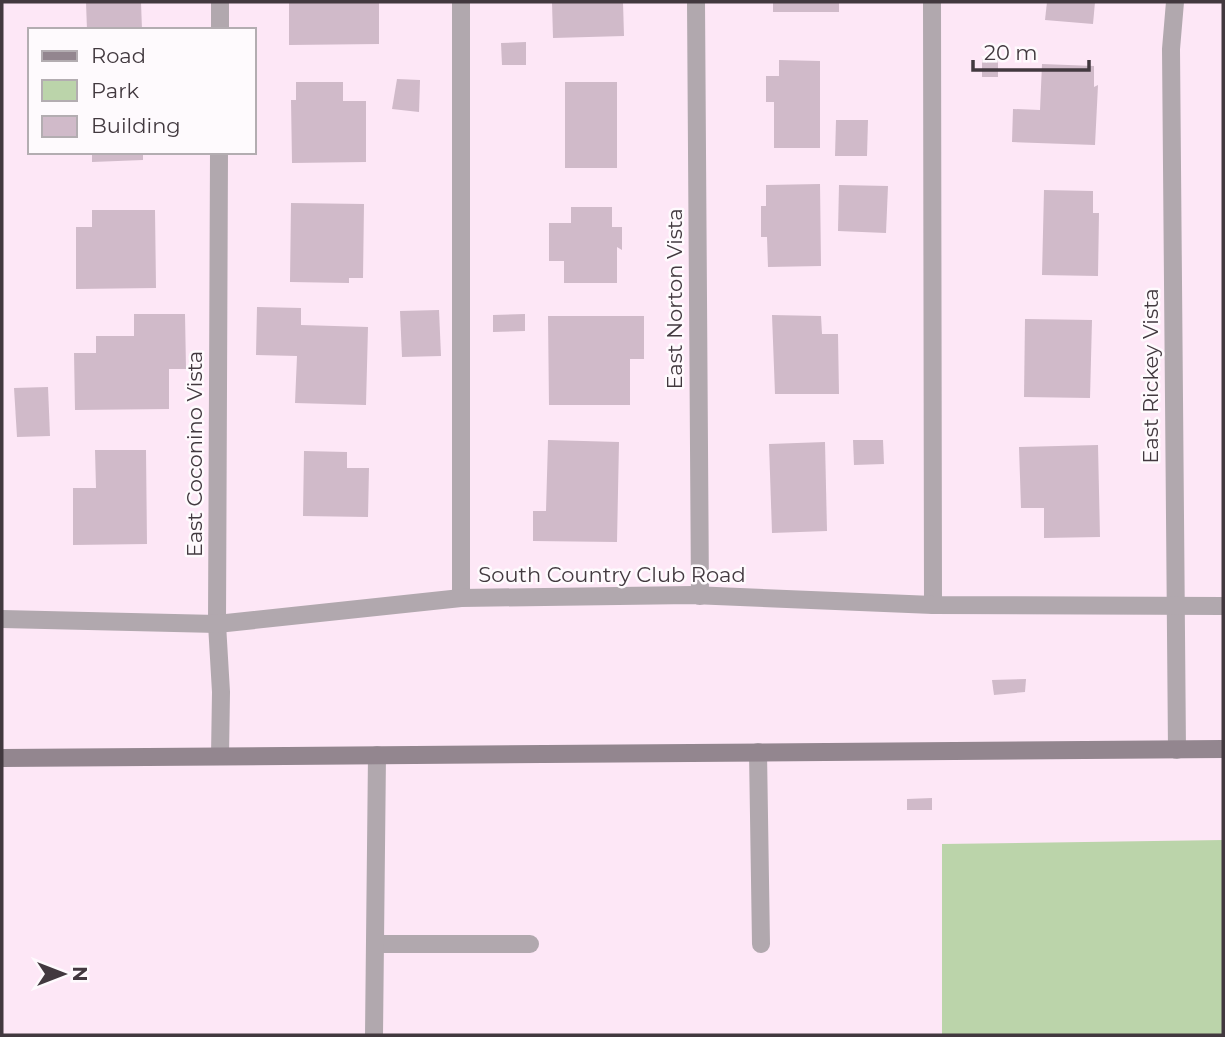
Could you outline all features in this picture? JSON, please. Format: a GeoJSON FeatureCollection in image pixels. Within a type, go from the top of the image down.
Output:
{"type":"FeatureCollection","features":[{"type":"Feature","properties":{"kind":"street"},"geometry":{"type":"LineString","coordinates":[[220,2],[220,28]]}},
{"type":"Feature","properties":{"kind":"street"},"geometry":{"type":"LineString","coordinates":[[461,2],[461,598]]}},
{"type":"Feature","properties":{"kind":"street","name":"East Norton Vista"},"geometry":{"type":"LineString","coordinates":[[696,2],[700,596]]}},
{"type":"Feature","properties":{"kind":"street"},"geometry":{"type":"LineString","coordinates":[[932,2],[933,605]]}},
{"type":"Feature","properties":{"kind":"street","name":"East Rickey Vista"},"geometry":{"type":"LineString","coordinates":[[1175,2],[1171,49],[1177,750]]}},
{"type":"Feature","properties":{"kind":"street","name":"East Coconino Vista"},"geometry":{"type":"LineString","coordinates":[[219,154],[217,624],[221,692],[220,756]]}},
{"type":"Feature","properties":{"kind":"street","name":"South Country Club Road"},"geometry":{"type":"LineString","coordinates":[[2,619],[217,624],[461,598],[700,596],[933,605],[1223,606]]}},
{"type":"Feature","properties":{"kind":"street"},"geometry":{"type":"LineString","coordinates":[[2,758],[1223,749]]}},
{"type":"Feature","properties":{"kind":"street"},"geometry":{"type":"LineString","coordinates":[[758,752],[761,944]]}},
{"type":"Feature","properties":{"kind":"street"},"geometry":{"type":"LineString","coordinates":[[374,1035],[377,755]]}},
{"type":"Feature","properties":{"kind":"street"},"geometry":{"type":"LineString","coordinates":[[375,944],[530,944]]}},
{"type":"Feature","properties":{"kind":"green space"},"geometry":{"type":"Polygon","coordinates":[[[1223,840],[1223,1035],[942,1035],[942,844],[1223,840]]]}},
{"type":"Feature","properties":{"kind":"building"},"geometry":{"type":"Polygon","coordinates":[[[86,2],[141,2],[142,28],[87,28],[86,2]]]}},
{"type":"Feature","properties":{"kind":"building"},"geometry":{"type":"Polygon","coordinates":[[[289,2],[379,2],[379,44],[289,45],[289,2]]]}},
{"type":"Feature","properties":{"kind":"building"},"geometry":{"type":"Polygon","coordinates":[[[552,2],[623,2],[624,36],[553,38],[552,2]]]}},
{"type":"Feature","properties":{"kind":"building"},"geometry":{"type":"Polygon","coordinates":[[[773,2],[839,2],[839,12],[773,12],[773,2]]]}},
{"type":"Feature","properties":{"kind":"building"},"geometry":{"type":"Polygon","coordinates":[[[1047,2],[1095,2],[1093,24],[1045,20],[1047,2]]]}},
{"type":"Feature","properties":{"kind":"building"},"geometry":{"type":"Polygon","coordinates":[[[526,42],[526,65],[502,65],[501,43],[526,42]]]}},
{"type":"Feature","properties":{"kind":"building"},"geometry":{"type":"Polygon","coordinates":[[[982,59],[998,59],[998,77],[982,77],[982,59]]]}},
{"type":"Feature","properties":{"kind":"building"},"geometry":{"type":"Polygon","coordinates":[[[779,60],[820,61],[820,148],[774,148],[774,102],[766,102],[766,76],[779,76],[779,60]]]}},
{"type":"Feature","properties":{"kind":"building"},"geometry":{"type":"Polygon","coordinates":[[[1042,64],[1094,66],[1094,87],[1098,85],[1095,145],[1012,142],[1013,109],[1040,110],[1042,64]]]}},
{"type":"Feature","properties":{"kind":"building"},"geometry":{"type":"Polygon","coordinates":[[[397,79],[420,80],[419,112],[392,109],[397,79]]]}},
{"type":"Feature","properties":{"kind":"building"},"geometry":{"type":"Polygon","coordinates":[[[296,82],[343,82],[343,101],[366,101],[366,162],[292,163],[291,100],[296,100],[296,82]]]}},
{"type":"Feature","properties":{"kind":"building"},"geometry":{"type":"Polygon","coordinates":[[[565,82],[617,82],[617,168],[565,168],[565,82]]]}},
{"type":"Feature","properties":{"kind":"building"},"geometry":{"type":"Polygon","coordinates":[[[836,120],[868,120],[867,156],[835,156],[836,120]]]}},
{"type":"Feature","properties":{"kind":"building"},"geometry":{"type":"Polygon","coordinates":[[[92,154],[143,154],[143,160],[92,162],[92,154]]]}},
{"type":"Feature","properties":{"kind":"building"},"geometry":{"type":"Polygon","coordinates":[[[820,184],[821,266],[768,267],[767,237],[761,237],[761,206],[766,206],[766,185],[820,184]]]}},
{"type":"Feature","properties":{"kind":"building"},"geometry":{"type":"Polygon","coordinates":[[[839,185],[888,186],[886,233],[838,231],[839,185]]]}},
{"type":"Feature","properties":{"kind":"building"},"geometry":{"type":"Polygon","coordinates":[[[1044,190],[1093,191],[1093,213],[1099,213],[1098,276],[1042,275],[1044,190]]]}},
{"type":"Feature","properties":{"kind":"building"},"geometry":{"type":"Polygon","coordinates":[[[291,203],[364,204],[363,278],[349,278],[349,283],[290,282],[291,203]]]}},
{"type":"Feature","properties":{"kind":"building"},"geometry":{"type":"Polygon","coordinates":[[[571,207],[612,207],[612,227],[622,227],[622,250],[617,247],[617,283],[564,283],[564,261],[549,261],[549,223],[571,223],[571,207]]]}},
{"type":"Feature","properties":{"kind":"building"},"geometry":{"type":"Polygon","coordinates":[[[92,210],[155,210],[156,288],[76,289],[76,227],[92,227],[92,210]]]}},
{"type":"Feature","properties":{"kind":"building"},"geometry":{"type":"Polygon","coordinates":[[[257,307],[301,308],[301,325],[368,327],[366,405],[295,403],[297,356],[256,355],[257,307]]]}},
{"type":"Feature","properties":{"kind":"building"},"geometry":{"type":"Polygon","coordinates":[[[439,310],[441,356],[402,357],[400,311],[439,310]]]}},
{"type":"Feature","properties":{"kind":"building"},"geometry":{"type":"Polygon","coordinates":[[[134,314],[185,314],[186,369],[169,369],[169,409],[75,410],[74,353],[96,353],[96,336],[134,336],[134,314]]]}},
{"type":"Feature","properties":{"kind":"building"},"geometry":{"type":"Polygon","coordinates":[[[525,314],[525,331],[493,332],[493,315],[525,314]]]}},
{"type":"Feature","properties":{"kind":"building"},"geometry":{"type":"Polygon","coordinates":[[[772,315],[821,316],[822,334],[838,334],[839,394],[775,394],[772,315]]]}},
{"type":"Feature","properties":{"kind":"building"},"geometry":{"type":"Polygon","coordinates":[[[548,316],[644,316],[644,359],[630,359],[630,405],[549,405],[548,316]]]}},
{"type":"Feature","properties":{"kind":"building"},"geometry":{"type":"Polygon","coordinates":[[[1025,319],[1092,320],[1090,398],[1024,397],[1025,319]]]}},
{"type":"Feature","properties":{"kind":"building"},"geometry":{"type":"Polygon","coordinates":[[[48,387],[50,436],[17,437],[14,388],[48,387]]]}},
{"type":"Feature","properties":{"kind":"building"},"geometry":{"type":"Polygon","coordinates":[[[548,440],[619,442],[617,542],[533,541],[533,511],[546,511],[548,440]]]}},
{"type":"Feature","properties":{"kind":"building"},"geometry":{"type":"Polygon","coordinates":[[[853,440],[883,440],[884,464],[854,465],[853,440]]]}},
{"type":"Feature","properties":{"kind":"building"},"geometry":{"type":"Polygon","coordinates":[[[825,442],[827,531],[772,533],[769,444],[825,442]]]}},
{"type":"Feature","properties":{"kind":"building"},"geometry":{"type":"Polygon","coordinates":[[[1098,445],[1100,537],[1044,538],[1044,508],[1021,508],[1019,447],[1098,445]]]}},
{"type":"Feature","properties":{"kind":"building"},"geometry":{"type":"Polygon","coordinates":[[[95,450],[146,450],[147,544],[73,545],[73,488],[96,488],[95,450]]]}},
{"type":"Feature","properties":{"kind":"building"},"geometry":{"type":"Polygon","coordinates":[[[304,451],[347,452],[347,468],[369,468],[368,517],[303,516],[304,451]]]}},
{"type":"Feature","properties":{"kind":"building"},"geometry":{"type":"Polygon","coordinates":[[[1026,679],[1025,692],[994,695],[992,680],[1026,679]]]}},
{"type":"Feature","properties":{"kind":"building"},"geometry":{"type":"Polygon","coordinates":[[[932,798],[932,810],[907,810],[907,799],[932,798]]]}}]}
